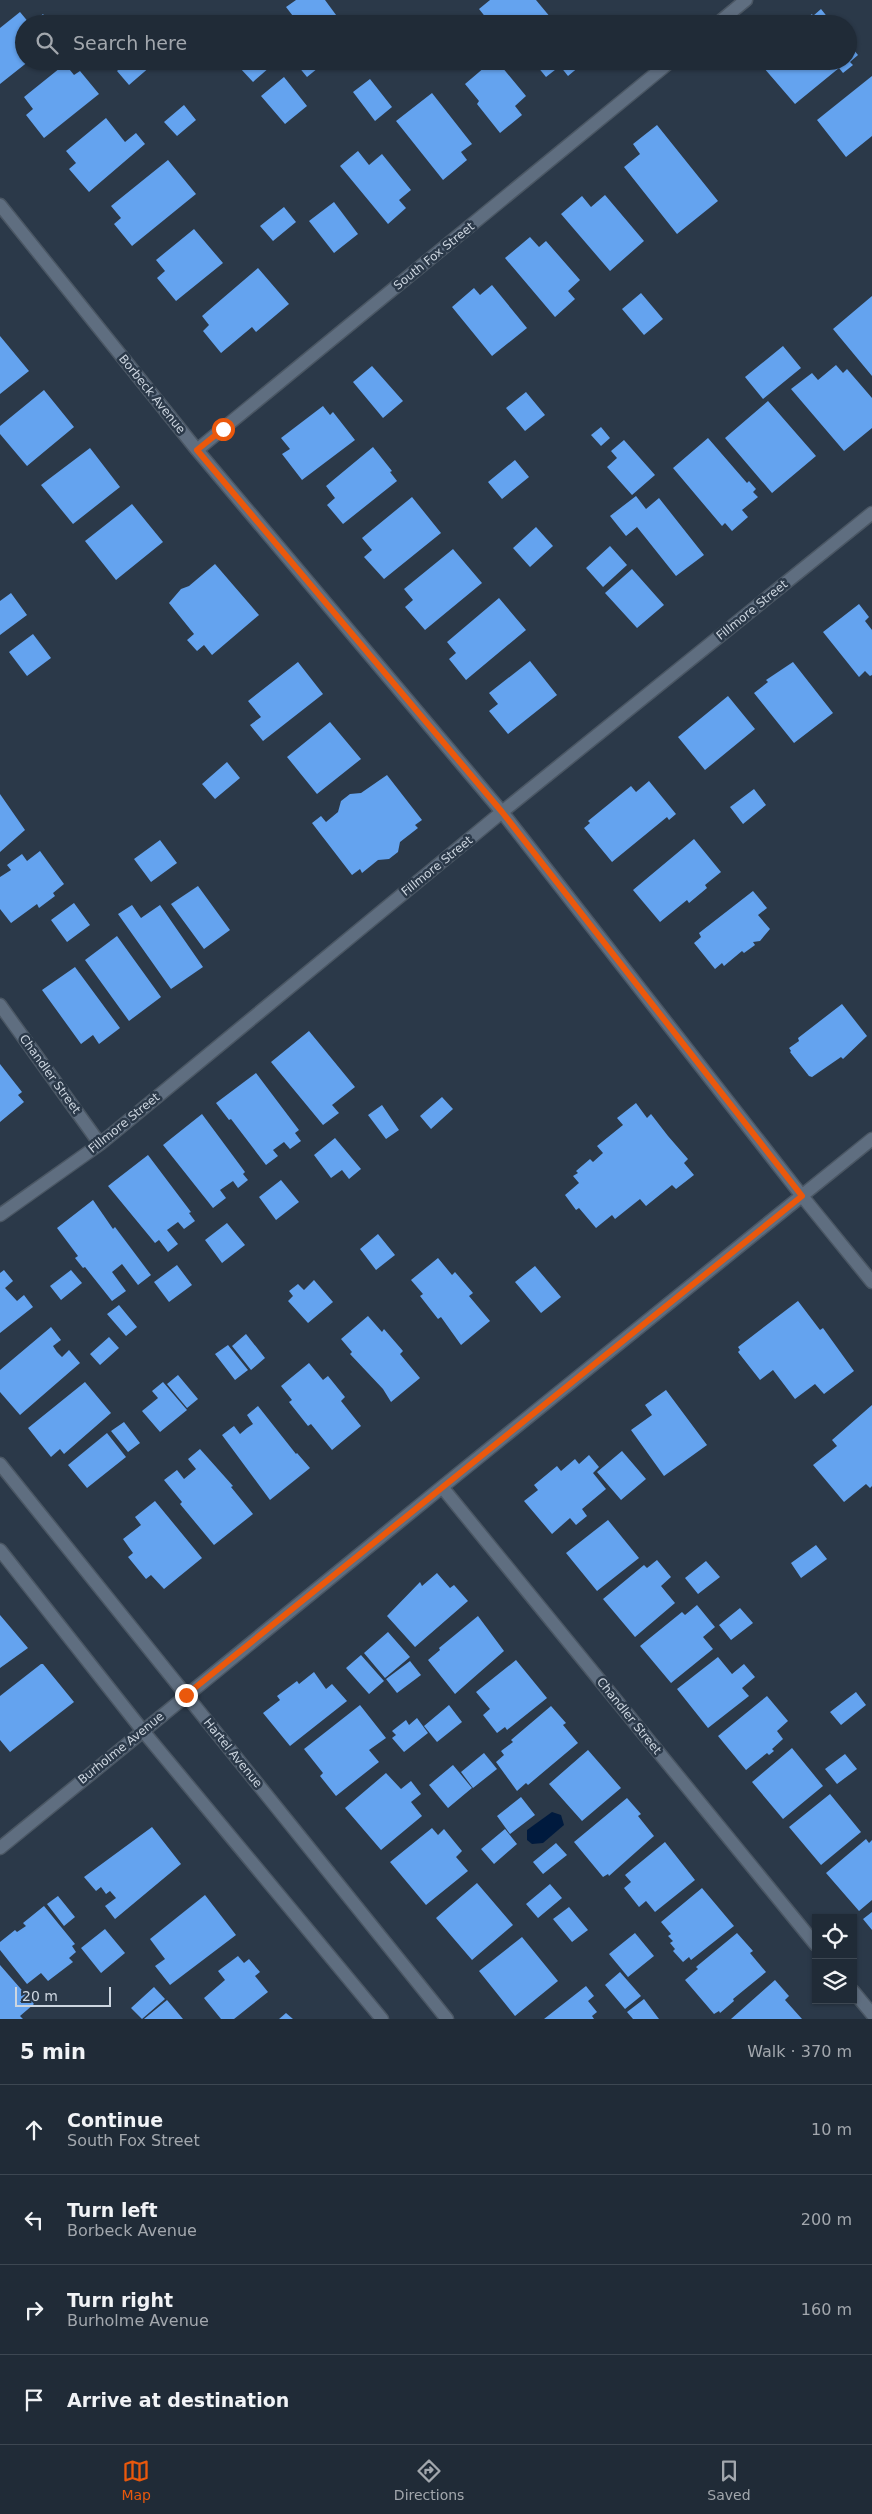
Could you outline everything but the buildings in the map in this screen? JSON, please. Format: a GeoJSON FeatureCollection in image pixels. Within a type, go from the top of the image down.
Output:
{"type":"FeatureCollection","features":[{"type":"Feature","properties":{"kind":"street"},"geometry":{"type":"LineString","coordinates":[[728,15],[746,0]]}},
{"type":"Feature","properties":{"kind":"street","name":"South Fox Street"},"geometry":{"type":"LineString","coordinates":[[197,450],[660,70]]}},
{"type":"Feature","properties":{"kind":"street","name":"Borbeck Avenue"},"geometry":{"type":"LineString","coordinates":[[0,205],[197,450],[502,812],[802,1196],[872,1282]]}},
{"type":"Feature","properties":{"kind":"street","name":"Fillmore Street"},"geometry":{"type":"LineString","coordinates":[[0,1215],[100,1144],[502,812],[872,513]]}},
{"type":"Feature","properties":{"kind":"street","name":"Chandler Street"},"geometry":{"type":"LineString","coordinates":[[0,1005],[100,1144]]}},
{"type":"Feature","properties":{"kind":"street","name":"Burholme Avenue"},"geometry":{"type":"LineString","coordinates":[[0,1848],[442,1486],[872,1139]]}},
{"type":"Feature","properties":{"kind":"street","name":"Hartel Avenue"},"geometry":{"type":"LineString","coordinates":[[0,1464],[447,2019]]}},
{"type":"Feature","properties":{"kind":"street","name":"Chandler Street"},"geometry":{"type":"LineString","coordinates":[[442,1486],[812,1940]]}},
{"type":"Feature","properties":{"kind":"street"},"geometry":{"type":"LineString","coordinates":[[0,1550],[143,1731],[382,2019]]}},
{"type":"Feature","properties":{"kind":"street"},"geometry":{"type":"LineString","coordinates":[[857,1996],[872,2014]]}},
{"type":"Feature","properties":{"kind":"water"},"geometry":{"type":"Polygon","coordinates":[[[552,1812],[561,1815],[564,1825],[543,1843],[532,1844],[527,1840],[527,1830],[552,1812]]]}},
{"type":"Feature","properties":{"kind":"route"},"geometry":{"type":"LineString","coordinates":[[186,1695],[802,1196],[502,812],[197,450],[223,429]]}}]}
